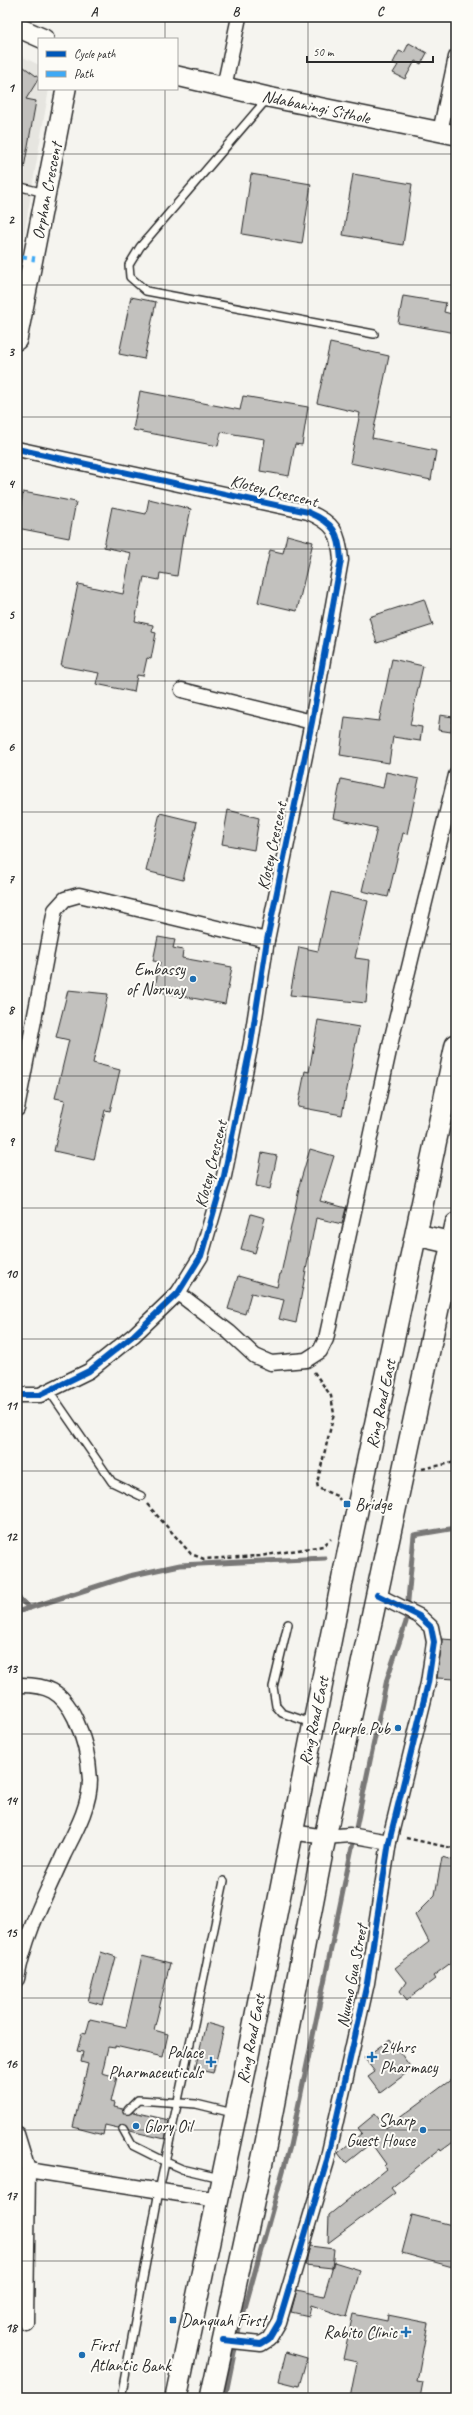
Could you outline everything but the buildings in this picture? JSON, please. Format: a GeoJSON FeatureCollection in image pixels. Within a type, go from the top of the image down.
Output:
{"type":"FeatureCollection","features":[{"type":"Feature","properties":{"kind":"main road","name":"Ring Road East"},"geometry":{"type":"LineString","coordinates":[[176,2398],[236,2114],[314,1724],[456,1045]]}},
{"type":"Feature","properties":{"kind":"main road","name":"Ring Road East"},"geometry":{"type":"LineString","coordinates":[[211,2398],[234,2341],[266,2143],[325,1837],[454,1234]]}},
{"type":"Feature","properties":{"kind":"main road"},"geometry":{"type":"LineString","coordinates":[[417,1235],[454,1234]]}},
{"type":"Feature","properties":{"kind":"street"},"geometry":{"type":"LineString","coordinates":[[224,87],[239,17]]}},
{"type":"Feature","properties":{"kind":"street"},"geometry":{"type":"LineString","coordinates":[[17,26],[42,38]]}},
{"type":"Feature","properties":{"kind":"street"},"geometry":{"type":"LineString","coordinates":[[448,134],[456,57]]}},
{"type":"Feature","properties":{"kind":"street","name":"Ndabaningi Sithole"},"geometry":{"type":"LineString","coordinates":[[178,76],[268,97],[448,134]]}},
{"type":"Feature","properties":{"kind":"street","name":"Orphan Crescent"},"geometry":{"type":"LineString","coordinates":[[17,340],[47,194],[66,90]]}},
{"type":"Feature","properties":{"kind":"street","name":"Klotey Crescent"},"geometry":{"type":"LineString","coordinates":[[17,449],[227,493],[308,512],[324,519],[333,527],[340,541],[341,560],[312,722],[267,940],[251,1043],[224,1176],[201,1256],[178,1293],[134,1335],[89,1371],[50,1392],[40,1395],[17,1395]]}},
{"type":"Feature","properties":{"kind":"street"},"geometry":{"type":"LineString","coordinates":[[182,690],[312,722]]}},
{"type":"Feature","properties":{"kind":"street"},"geometry":{"type":"LineString","coordinates":[[178,1293],[229,1332],[255,1356],[271,1363],[306,1360],[320,1351],[326,1339],[392,1037],[456,775]]}},
{"type":"Feature","properties":{"kind":"street"},"geometry":{"type":"LineString","coordinates":[[17,1109],[56,910],[65,899],[78,895],[267,940]]}},
{"type":"Feature","properties":{"kind":"street","name":"Nuumo Gua Street"},"geometry":{"type":"LineString","coordinates":[[234,2341],[261,2344],[270,2340],[279,2322],[327,2161],[367,1983],[390,1838],[428,1683],[434,1642],[431,1627],[419,1616],[377,1595]]}},
{"type":"Feature","properties":{"kind":"street"},"geometry":{"type":"LineString","coordinates":[[17,1685],[48,1688],[59,1695],[73,1714],[82,1734],[90,1781],[84,1813],[40,1906],[17,1979]]}},
{"type":"Feature","properties":{"kind":"street"},"geometry":{"type":"LineString","coordinates":[[292,1832],[325,1837],[350,1835],[364,1838],[390,1838]]}},
{"type":"Feature","properties":{"kind":"street"},"geometry":{"type":"LineString","coordinates":[[17,2134],[28,2170],[26,2323]]}},
{"type":"Feature","properties":{"kind":"street"},"geometry":{"type":"LineString","coordinates":[[28,2170],[218,2200]]}},
{"type":"Feature","properties":{"kind":"lane"},"geometry":{"type":"LineString","coordinates":[[268,97],[140,247],[128,265],[130,277],[146,292],[374,334]]}},
{"type":"Feature","properties":{"kind":"lane"},"geometry":{"type":"LineString","coordinates":[[17,186],[47,194]]}},
{"type":"Feature","properties":{"kind":"lane"},"geometry":{"type":"LineString","coordinates":[[50,1392],[112,1482],[141,1496]]}},
{"type":"Feature","properties":{"kind":"lane"},"geometry":{"type":"LineString","coordinates":[[288,1624],[273,1687],[273,1697],[282,1713],[314,1724]]}},
{"type":"Feature","properties":{"kind":"lane"},"geometry":{"type":"LineString","coordinates":[[121,2398],[176,2104],[224,1881]]}},
{"type":"Feature","properties":{"kind":"lane"},"geometry":{"type":"LineString","coordinates":[[128,2110],[138,2100],[176,2104],[196,2104],[236,2114]]}},
{"type":"Feature","properties":{"kind":"lane"},"geometry":{"type":"LineString","coordinates":[[123,2129],[132,2145],[166,2162],[182,2169],[222,2178]]}},
{"type":"Feature","properties":{"kind":"path"},"geometry":{"type":"LineString","coordinates":[[306,1360],[331,1396],[334,1414],[317,1483],[318,1488],[337,1496],[342,1503]]}},
{"type":"Feature","properties":{"kind":"path"},"geometry":{"type":"LineString","coordinates":[[404,1473],[456,1462]]}},
{"type":"Feature","properties":{"kind":"path"},"geometry":{"type":"LineString","coordinates":[[141,1496],[191,1554],[204,1559],[260,1556],[323,1546],[334,1537]]}},
{"type":"Feature","properties":{"kind":"path"},"geometry":{"type":"LineString","coordinates":[[390,1838],[456,1849]]}},
{"type":"Feature","properties":{"kind":"shaded area"},"geometry":{"type":"Polygon","coordinates":[[[17,54],[38,64],[38,90],[49,90],[21,252],[17,251],[17,54]]]}},
{"type":"Feature","properties":{"kind":"waterway"},"geometry":{"type":"LineString","coordinates":[[225,2398],[239,2329],[290,2146],[387,1679],[406,1622],[414,1535],[456,1528]]}},
{"type":"Feature","properties":{"kind":"waterway"},"geometry":{"type":"LineString","coordinates":[[17,1612],[129,1576],[180,1565],[325,1558]]}},
{"type":"Feature","properties":{"kind":"waterway"},"geometry":{"type":"LineString","coordinates":[[17,1597],[30,1608]]}},
{"type":"Feature","properties":{"kind":"marked path"},"geometry":{"type":"LineString","coordinates":[[17,256],[35,259]]}},
{"type":"Feature","properties":{"kind":"cycle path"},"geometry":{"type":"LineString","coordinates":[[17,449],[308,512],[324,520],[334,530],[339,542],[341,560],[312,722],[267,940],[251,1043],[224,1176],[201,1256],[178,1293],[134,1335],[89,1371],[40,1395],[17,1395]]}},
{"type":"Feature","properties":{"kind":"cycle path"},"geometry":{"type":"LineString","coordinates":[[223,2340],[261,2344],[269,2339],[279,2322],[327,2161],[367,1983],[389,1842],[428,1683],[434,1642],[431,1627],[419,1616],[377,1595]]}},
{"type":"Feature","properties":{"kind":"place","name":"Embassy of Norway"},"geometry":{"type":"Point","coordinates":[193,979]}},
{"type":"Feature","properties":{"kind":"place","name":"Bridge"},"geometry":{"type":"Point","coordinates":[347,1504]}},
{"type":"Feature","properties":{"kind":"place","name":"Purple Pub"},"geometry":{"type":"Point","coordinates":[398,1728]}},
{"type":"Feature","properties":{"kind":"place","name":"24hrs Pharmacy"},"geometry":{"type":"Point","coordinates":[372,2057]}},
{"type":"Feature","properties":{"kind":"place","name":"Palace Pharmaceuticals"},"geometry":{"type":"Point","coordinates":[211,2062]}},
{"type":"Feature","properties":{"kind":"place","name":"Glory Oil"},"geometry":{"type":"Point","coordinates":[136,2126]}},
{"type":"Feature","properties":{"kind":"place","name":"Sharp Guest House"},"geometry":{"type":"Point","coordinates":[423,2130]}},
{"type":"Feature","properties":{"kind":"place","name":"Danquah First"},"geometry":{"type":"Point","coordinates":[173,2320]}},
{"type":"Feature","properties":{"kind":"place","name":"Rabito Clinic"},"geometry":{"type":"Point","coordinates":[406,2332]}},
{"type":"Feature","properties":{"kind":"place","name":"First Atlantic Bank"},"geometry":{"type":"Point","coordinates":[82,2355]}}]}
